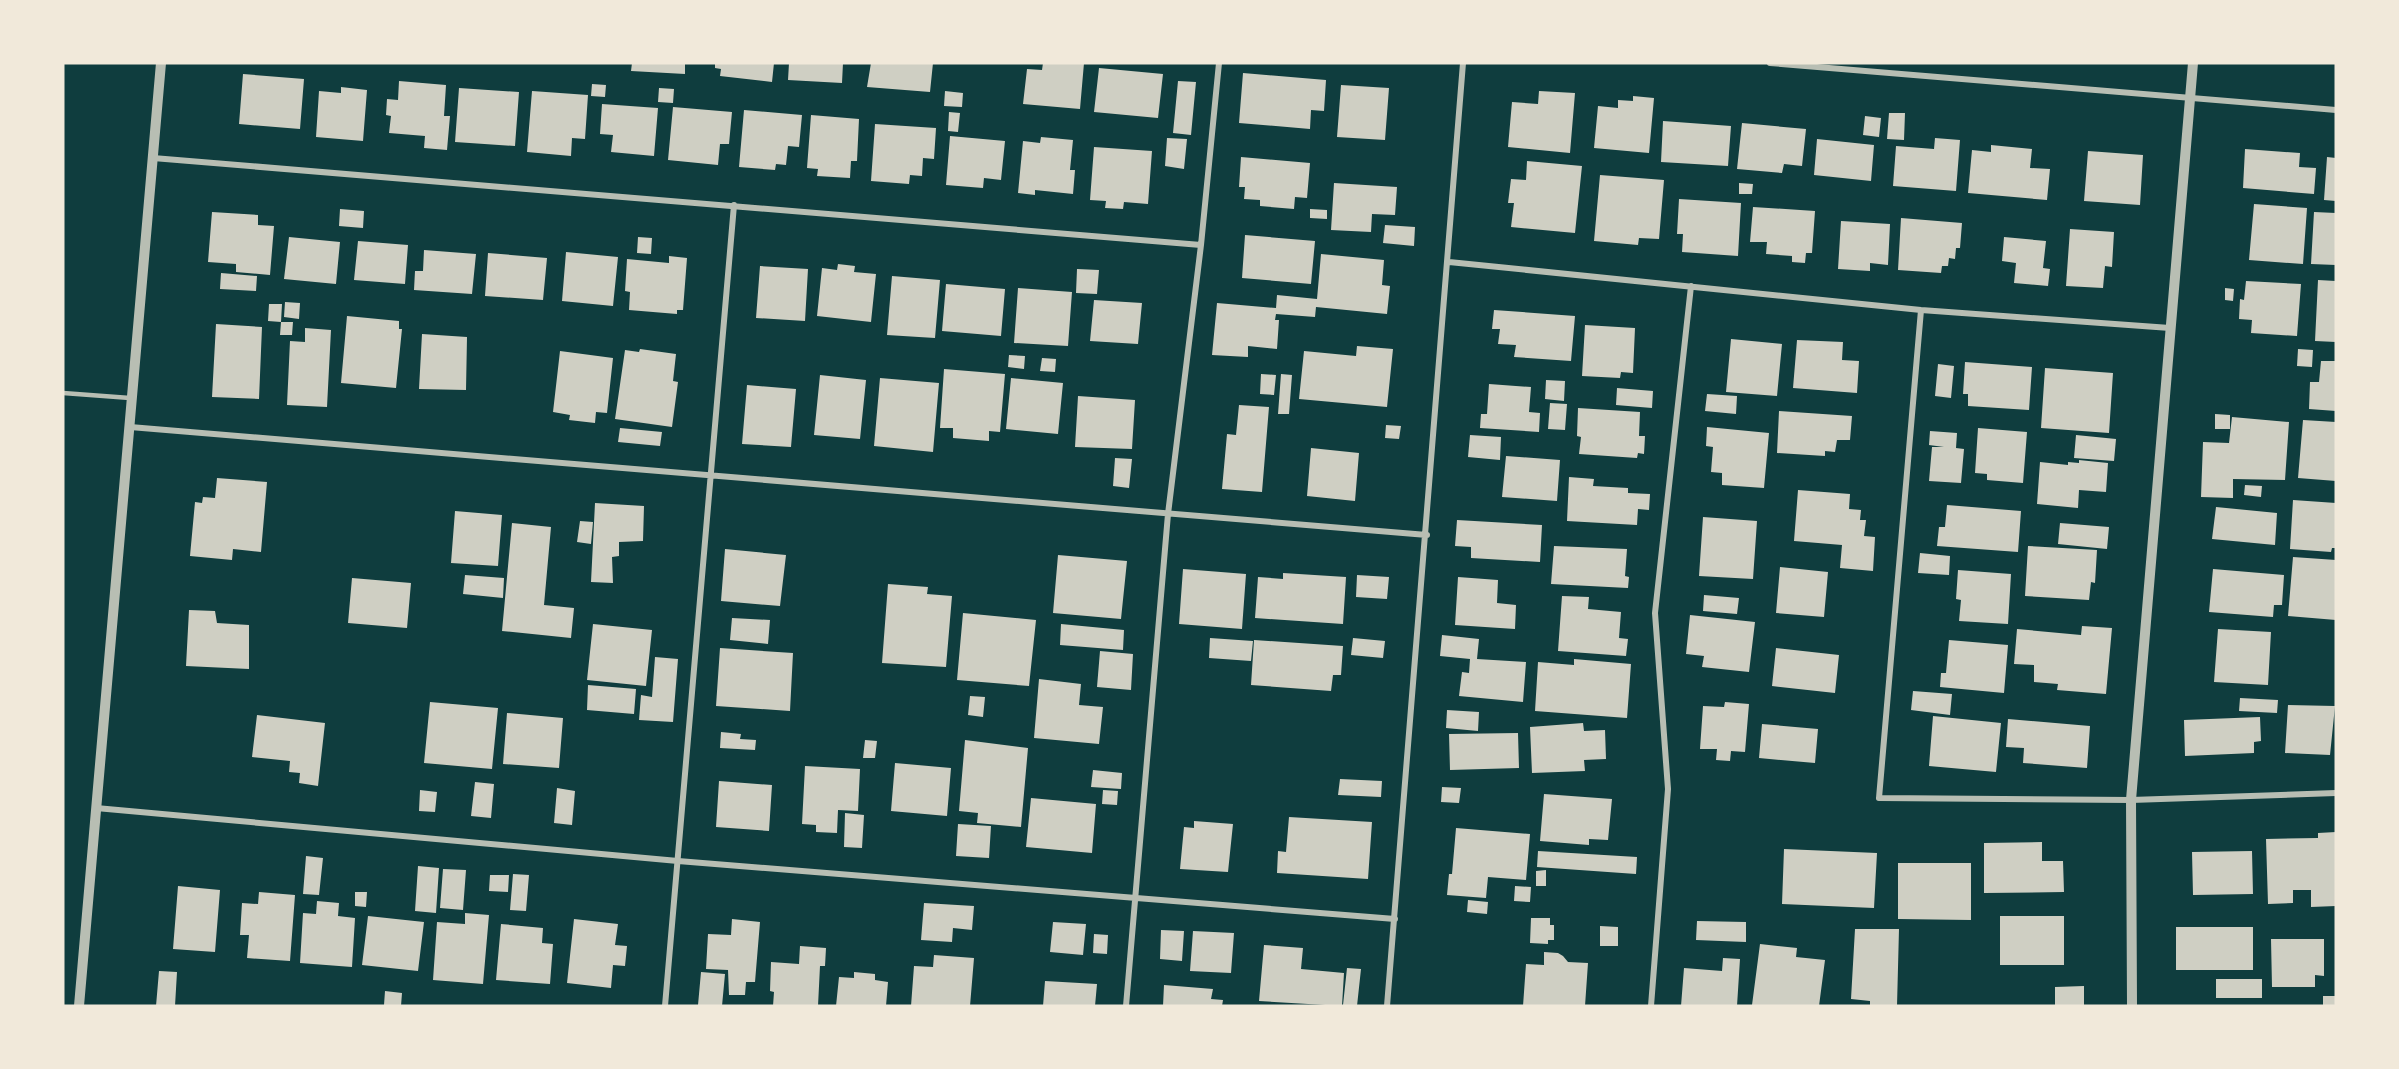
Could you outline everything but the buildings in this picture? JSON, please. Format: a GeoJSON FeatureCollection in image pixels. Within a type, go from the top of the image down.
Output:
{"type":"FeatureCollection","features":[{"type":"Feature","properties":{"kind":"street"},"geometry":{"type":"LineString","coordinates":[[79,1006],[162,63]]}},
{"type":"Feature","properties":{"kind":"street"},"geometry":{"type":"LineString","coordinates":[[1126,1006],[1168,514],[1201,245],[1219,63]]}},
{"type":"Feature","properties":{"kind":"street"},"geometry":{"type":"LineString","coordinates":[[1387,1006],[1464,63]]}},
{"type":"Feature","properties":{"kind":"street"},"geometry":{"type":"LineString","coordinates":[[1770,63],[2336,110]]}},
{"type":"Feature","properties":{"kind":"street"},"geometry":{"type":"LineString","coordinates":[[2132,1006],[2131,800],[2193,63]]}},
{"type":"Feature","properties":{"kind":"street"},"geometry":{"type":"LineString","coordinates":[[153,158],[1201,245]]}},
{"type":"Feature","properties":{"kind":"street"},"geometry":{"type":"LineString","coordinates":[[665,1006],[734,205]]}},
{"type":"Feature","properties":{"kind":"street"},"geometry":{"type":"LineString","coordinates":[[1449,262],[1922,310],[2170,328]]}},
{"type":"Feature","properties":{"kind":"street"},"geometry":{"type":"LineString","coordinates":[[1651,1006],[1668,789],[1655,613],[1691,285]]}},
{"type":"Feature","properties":{"kind":"street"},"geometry":{"type":"LineString","coordinates":[[1922,310],[1879,798],[2131,800],[2336,793]]}},
{"type":"Feature","properties":{"kind":"street"},"geometry":{"type":"LineString","coordinates":[[130,427],[1427,536]]}},
{"type":"Feature","properties":{"kind":"street"},"geometry":{"type":"LineString","coordinates":[[96,808],[678,861],[1395,919]]}},
{"type":"Feature","properties":{"kind":"lane"},"geometry":{"type":"LineString","coordinates":[[63,393],[133,399]]}}]}
